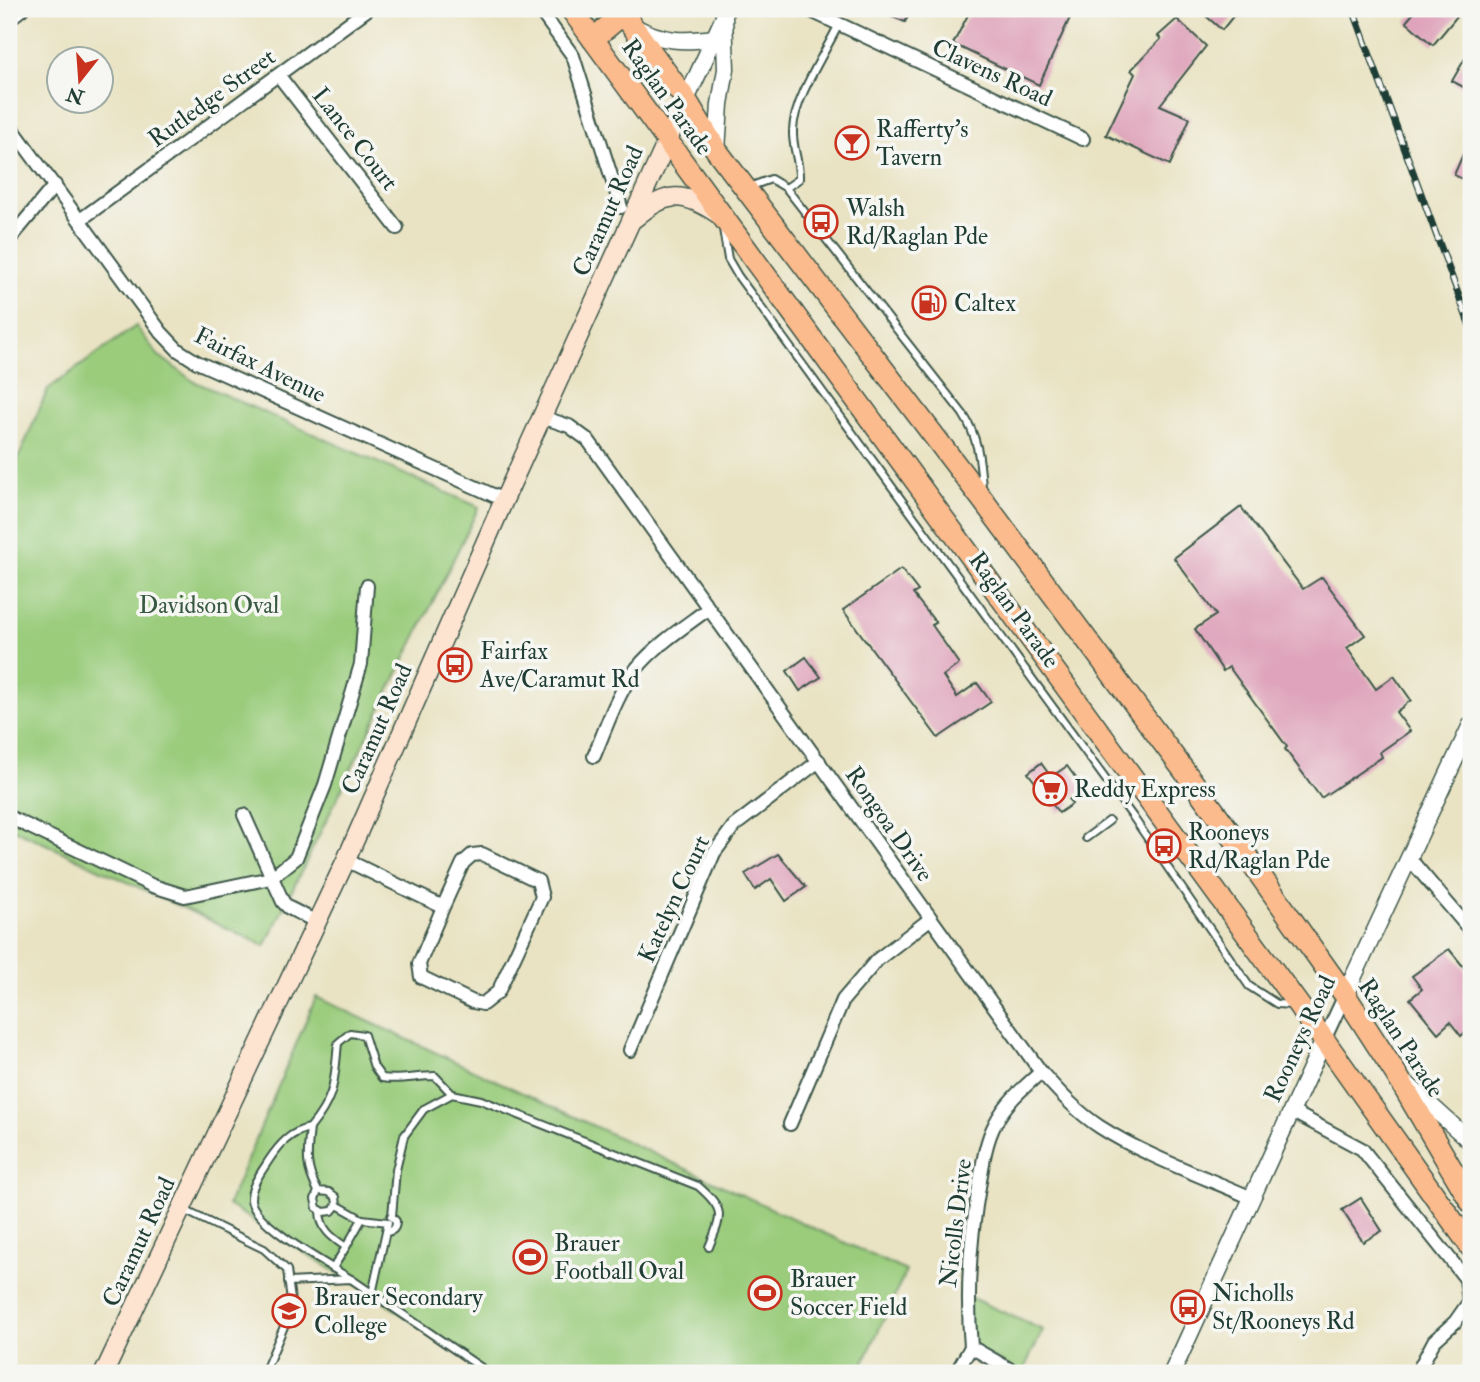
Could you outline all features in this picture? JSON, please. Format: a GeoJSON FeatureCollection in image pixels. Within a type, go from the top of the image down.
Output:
{"type":"FeatureCollection","features":[{"type":"Feature","properties":{"kind":"highway","name":"Raglan Parade"},"geometry":{"type":"LineString","coordinates":[[571,9],[1324,1040],[1471,1247]]}},
{"type":"Feature","properties":{"kind":"highway","name":"Raglan Parade"},"geometry":{"type":"LineString","coordinates":[[625,16],[686,100],[717,150],[1223,823],[1345,995],[1396,1074],[1471,1202]]}},
{"type":"Feature","properties":{"kind":"highway"},"geometry":{"type":"LineString","coordinates":[[593,39],[625,16]]}},
{"type":"Feature","properties":{"kind":"main road","name":"Caramut Road"},"geometry":{"type":"LineString","coordinates":[[104,1373],[346,860],[504,500],[686,100]]}},
{"type":"Feature","properties":{"kind":"main road"},"geometry":{"type":"LineString","coordinates":[[629,223],[655,202],[669,197],[694,200],[721,216]]}},
{"type":"Feature","properties":{"kind":"street"},"geometry":{"type":"LineString","coordinates":[[9,19],[22,9]]}},
{"type":"Feature","properties":{"kind":"street","name":"Rutledge Street"},"geometry":{"type":"LineString","coordinates":[[80,220],[368,9]]}},
{"type":"Feature","properties":{"kind":"street"},"geometry":{"type":"LineString","coordinates":[[539,9],[573,56],[621,207]]}},
{"type":"Feature","properties":{"kind":"street","name":"Clavens Road"},"geometry":{"type":"LineString","coordinates":[[807,9],[1083,139]]}},
{"type":"Feature","properties":{"kind":"street"},"geometry":{"type":"LineString","coordinates":[[686,100],[726,13]]}},
{"type":"Feature","properties":{"kind":"street"},"geometry":{"type":"LineString","coordinates":[[717,150],[726,69],[726,13]]}},
{"type":"Feature","properties":{"kind":"street"},"geometry":{"type":"LineString","coordinates":[[625,16],[653,36],[671,41],[714,38]]}},
{"type":"Feature","properties":{"kind":"street"},"geometry":{"type":"LineString","coordinates":[[573,56],[593,39]]}},
{"type":"Feature","properties":{"kind":"street","name":"Lance Court"},"geometry":{"type":"LineString","coordinates":[[279,76],[397,228]]}},
{"type":"Feature","properties":{"kind":"street","name":"Fairfax Avenue"},"geometry":{"type":"LineString","coordinates":[[9,124],[161,332],[178,350],[197,362],[504,500]]}},
{"type":"Feature","properties":{"kind":"street"},"geometry":{"type":"LineString","coordinates":[[9,240],[55,185]]}},
{"type":"Feature","properties":{"kind":"street","name":"Rongoa Drive"},"geometry":{"type":"LineString","coordinates":[[542,417],[569,426],[588,440],[1041,1072],[1075,1108],[1101,1127],[1138,1147],[1252,1198]]}},
{"type":"Feature","properties":{"kind":"street"},"geometry":{"type":"LineString","coordinates":[[9,817],[153,886],[185,896],[271,878],[296,858],[326,785],[361,664],[367,586]]}},
{"type":"Feature","properties":{"kind":"street"},"geometry":{"type":"LineString","coordinates":[[594,756],[622,692],[636,670],[655,649],[708,609]]}},
{"type":"Feature","properties":{"kind":"street","name":"Rooneys Road"},"geometry":{"type":"LineString","coordinates":[[1172,1373],[1471,725]]}},
{"type":"Feature","properties":{"kind":"street","name":"Katelyn Court"},"geometry":{"type":"LineString","coordinates":[[630,1050],[714,853],[734,826],[819,761]]}},
{"type":"Feature","properties":{"kind":"street"},"geometry":{"type":"LineString","coordinates":[[244,815],[283,902],[289,908],[317,922]]}},
{"type":"Feature","properties":{"kind":"street"},"geometry":{"type":"LineString","coordinates":[[482,854],[538,881],[542,897],[498,992],[483,1004],[421,977],[419,964],[443,907],[463,863],[472,855],[482,854]]}},
{"type":"Feature","properties":{"kind":"street"},"geometry":{"type":"LineString","coordinates":[[1409,858],[1471,931]]}},
{"type":"Feature","properties":{"kind":"street"},"geometry":{"type":"LineString","coordinates":[[346,860],[443,907]]}},
{"type":"Feature","properties":{"kind":"street"},"geometry":{"type":"LineString","coordinates":[[790,1124],[843,1000],[877,960],[930,919]]}},
{"type":"Feature","properties":{"kind":"street","name":"Nicolls Drive"},"geometry":{"type":"LineString","coordinates":[[971,1347],[967,1300],[973,1218],[984,1157],[994,1126],[1009,1101],[1041,1072]]}},
{"type":"Feature","properties":{"kind":"street"},"geometry":{"type":"LineString","coordinates":[[1396,1074],[1471,1142]]}},
{"type":"Feature","properties":{"kind":"street"},"geometry":{"type":"LineString","coordinates":[[1291,1111],[1362,1149],[1466,1279],[1469,1302],[1455,1322],[1434,1341],[1417,1373]]}},
{"type":"Feature","properties":{"kind":"street"},"geometry":{"type":"LineString","coordinates":[[956,1373],[971,1347],[1016,1373]]}},
{"type":"Feature","properties":{"kind":"lane"},"geometry":{"type":"LineString","coordinates":[[786,188],[799,179],[800,168],[793,141],[795,111],[839,24]]}},
{"type":"Feature","properties":{"kind":"lane"},"geometry":{"type":"LineString","coordinates":[[747,188],[771,178],[786,188],[963,414],[972,427],[979,450],[982,499]]}},
{"type":"Feature","properties":{"kind":"lane"},"geometry":{"type":"LineString","coordinates":[[1086,838],[1109,821]]}},
{"type":"Feature","properties":{"kind":"lane"},"geometry":{"type":"LineString","coordinates":[[346,1247],[326,1232],[322,1225],[315,1199],[318,1191],[309,1175],[307,1156],[310,1128],[325,1110],[334,1090],[338,1043],[350,1033],[365,1035],[374,1067],[382,1078],[396,1080],[410,1076],[435,1076],[452,1094],[481,1100],[698,1186],[715,1201],[721,1220],[709,1247]]}},
{"type":"Feature","properties":{"kind":"lane"},"geometry":{"type":"LineString","coordinates":[[372,1294],[390,1219],[396,1170],[404,1136],[424,1109],[452,1094]]}},
{"type":"Feature","properties":{"kind":"lane"},"geometry":{"type":"LineString","coordinates":[[310,1128],[300,1129],[279,1145],[256,1180],[251,1200],[256,1214],[268,1226],[489,1373]]}},
{"type":"Feature","properties":{"kind":"lane"},"geometry":{"type":"LineString","coordinates":[[318,1191],[329,1192],[336,1197],[337,1205],[332,1211],[320,1210]]}},
{"type":"Feature","properties":{"kind":"lane"},"geometry":{"type":"LineString","coordinates":[[337,1205],[362,1219],[390,1219]]}},
{"type":"Feature","properties":{"kind":"lane"},"geometry":{"type":"LineString","coordinates":[[182,1209],[264,1249],[286,1270],[292,1308],[264,1373]]}},
{"type":"Feature","properties":{"kind":"lane"},"geometry":{"type":"LineString","coordinates":[[333,1268],[362,1219]]}},
{"type":"Feature","properties":{"kind":"lane"},"geometry":{"type":"LineString","coordinates":[[288,1282],[351,1279]]}},
{"type":"Feature","properties":{"kind":"green space","name":"Davidson Oval"},"geometry":{"type":"Polygon","coordinates":[[[136,326],[158,355],[193,381],[479,507],[265,946],[9,827],[9,480],[48,389],[136,326]]]}},
{"type":"Feature","properties":{"kind":"green space"},"geometry":{"type":"Polygon","coordinates":[[[316,997],[906,1271],[859,1373],[487,1373],[372,1294],[228,1205],[316,997]]]}},
{"type":"Feature","properties":{"kind":"green space"},"geometry":{"type":"Polygon","coordinates":[[[967,1296],[1043,1330],[1022,1373],[971,1347],[967,1296]]]}},
{"type":"Feature","properties":{"kind":"building"},"geometry":{"type":"Polygon","coordinates":[[[873,9],[912,9],[905,22],[873,9]]]}},
{"type":"Feature","properties":{"kind":"building"},"geometry":{"type":"Polygon","coordinates":[[[971,9],[1074,9],[1039,85],[953,44],[971,9]]]}},
{"type":"Feature","properties":{"kind":"building"},"geometry":{"type":"Polygon","coordinates":[[[1198,9],[1239,9],[1222,30],[1198,9]]]}},
{"type":"Feature","properties":{"kind":"building"},"geometry":{"type":"Polygon","coordinates":[[[1417,9],[1463,9],[1433,45],[1406,22],[1417,9]]]}},
{"type":"Feature","properties":{"kind":"building"},"geometry":{"type":"Polygon","coordinates":[[[1177,19],[1206,46],[1160,105],[1190,118],[1170,165],[1106,135],[1135,74],[1131,70],[1161,39],[1158,36],[1177,19]]]}},
{"type":"Feature","properties":{"kind":"building"},"geometry":{"type":"Polygon","coordinates":[[[1471,48],[1471,91],[1452,81],[1471,48]]]}},
{"type":"Feature","properties":{"kind":"building"},"geometry":{"type":"Polygon","coordinates":[[[1471,136],[1471,183],[1454,175],[1471,136]]]}},
{"type":"Feature","properties":{"kind":"building"},"geometry":{"type":"Polygon","coordinates":[[[1241,507],[1303,589],[1322,577],[1365,635],[1347,648],[1376,689],[1394,676],[1411,700],[1396,712],[1410,731],[1380,752],[1382,757],[1321,798],[1229,667],[1223,671],[1195,629],[1216,615],[1174,558],[1241,507]]]}},
{"type":"Feature","properties":{"kind":"building"},"geometry":{"type":"Polygon","coordinates":[[[901,569],[918,591],[913,594],[936,623],[932,625],[959,664],[943,676],[957,697],[977,683],[991,702],[938,738],[843,610],[901,569]]]}},
{"type":"Feature","properties":{"kind":"building"},"geometry":{"type":"Polygon","coordinates":[[[806,657],[821,677],[800,691],[787,671],[806,657]]]}},
{"type":"Feature","properties":{"kind":"building","name":"Reddy Express"},"geometry":{"type":"Polygon","coordinates":[[[1041,763],[1051,777],[1067,766],[1084,789],[1069,800],[1072,804],[1059,813],[1028,773],[1041,763]]]}},
{"type":"Feature","properties":{"kind":"building"},"geometry":{"type":"Polygon","coordinates":[[[778,854],[806,887],[786,901],[771,879],[755,890],[745,874],[778,854]]]}},
{"type":"Feature","properties":{"kind":"building"},"geometry":{"type":"Polygon","coordinates":[[[1449,949],[1471,976],[1471,1027],[1461,1036],[1450,1022],[1438,1033],[1410,999],[1422,989],[1412,976],[1449,949]]]}},
{"type":"Feature","properties":{"kind":"building"},"geometry":{"type":"Polygon","coordinates":[[[1361,1198],[1382,1231],[1363,1242],[1342,1210],[1361,1198]]]}},
{"type":"Feature","properties":{"kind":"railway"},"geometry":{"type":"LineString","coordinates":[[1353,9],[1471,329]]}},
{"type":"Feature","properties":{"kind":"place","name":"Rafferty's Tavern"},"geometry":{"type":"Point","coordinates":[852,143]}},
{"type":"Feature","properties":{"kind":"place","name":"Walsh Rd/Raglan Pde"},"geometry":{"type":"Point","coordinates":[821,222]}},
{"type":"Feature","properties":{"kind":"place","name":"Caltex"},"geometry":{"type":"Point","coordinates":[929,303]}},
{"type":"Feature","properties":{"kind":"place","name":"Fairfax Ave/Caramut Rd"},"geometry":{"type":"Point","coordinates":[455,665]}},
{"type":"Feature","properties":{"kind":"place","name":"Reddy Express"},"geometry":{"type":"Point","coordinates":[1050,789]}},
{"type":"Feature","properties":{"kind":"place","name":"Rooneys Rd/Raglan Pde"},"geometry":{"type":"Point","coordinates":[1164,846]}},
{"type":"Feature","properties":{"kind":"place","name":"Brauer Football Oval"},"geometry":{"type":"Point","coordinates":[530,1257]}},
{"type":"Feature","properties":{"kind":"place","name":"Brauer Soccer Field"},"geometry":{"type":"Point","coordinates":[765,1293]}},
{"type":"Feature","properties":{"kind":"place","name":"Nicholls St/Rooneys Rd"},"geometry":{"type":"Point","coordinates":[1188,1307]}},
{"type":"Feature","properties":{"kind":"place","name":"Brauer Secondary College"},"geometry":{"type":"Point","coordinates":[289,1311]}}]}
